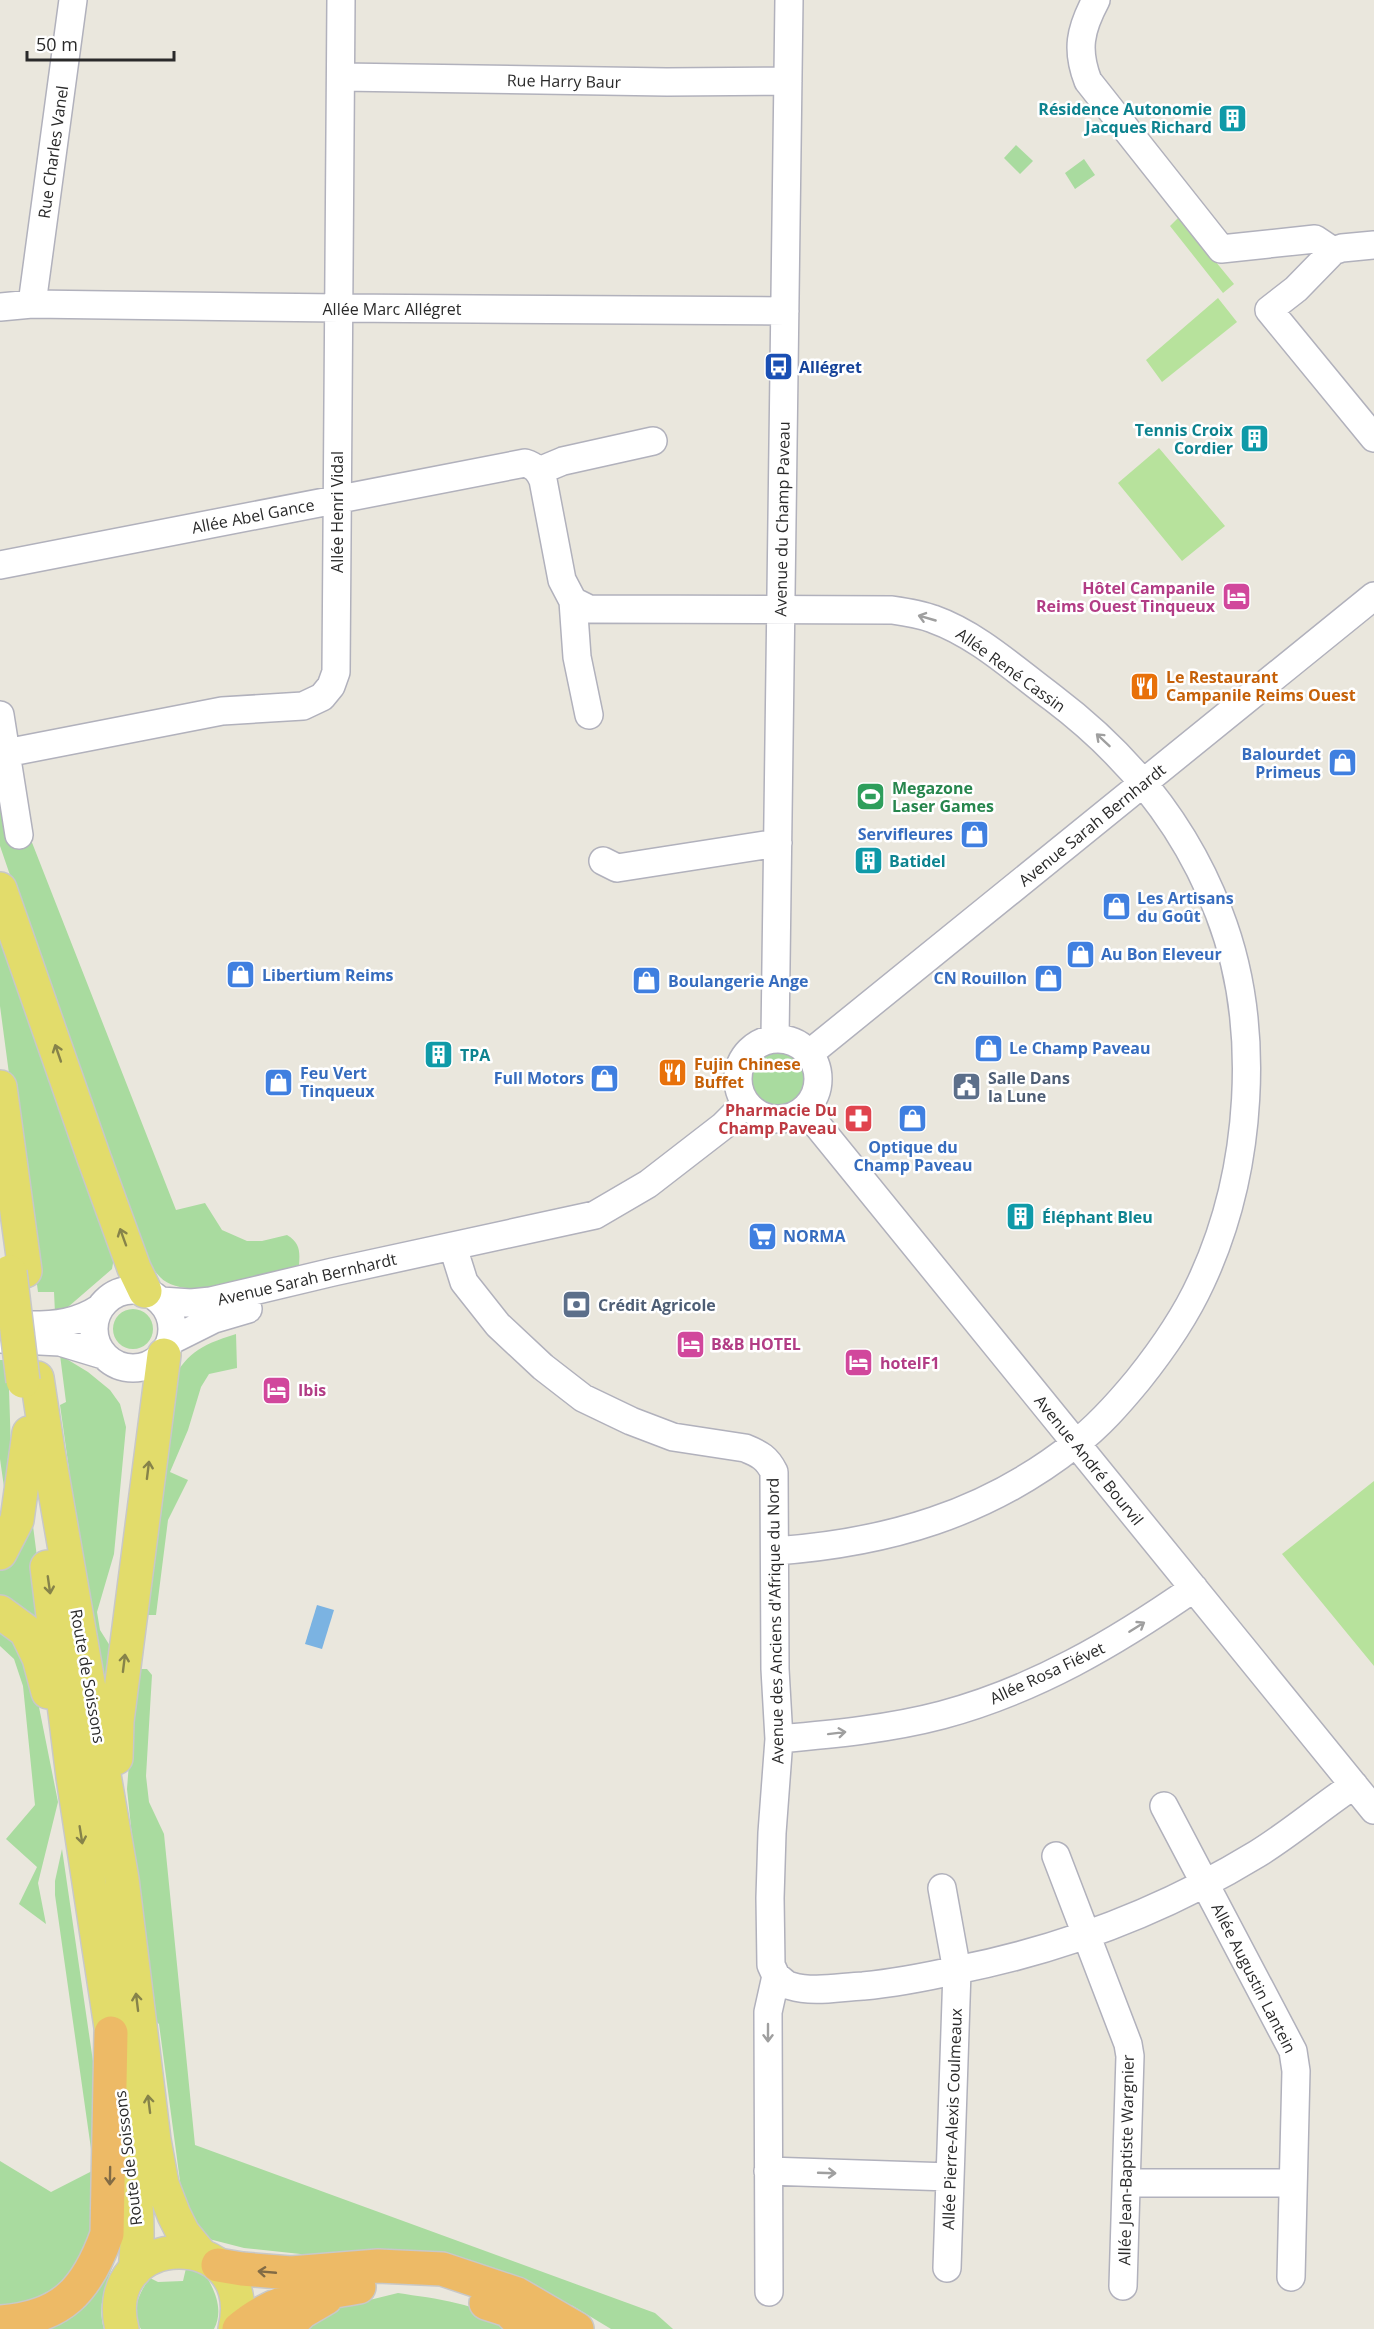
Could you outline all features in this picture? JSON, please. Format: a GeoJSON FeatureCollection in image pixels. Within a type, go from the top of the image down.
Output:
{"type":"FeatureCollection","features":[{"type":"Feature","properties":{"kind":"highway"},"geometry":{"type":"LineString","coordinates":[[0,2322],[22,2321],[62,2304],[83,2284],[97,2262],[107,2234],[111,2033]]}},
{"type":"Feature","properties":{"kind":"highway"},"geometry":{"type":"LineString","coordinates":[[210,2260],[242,2269],[291,2273],[378,2266],[442,2269],[517,2295],[576,2329]]}},
{"type":"Feature","properties":{"kind":"highway"},"geometry":{"type":"LineString","coordinates":[[237,2329],[255,2315],[288,2300],[384,2283],[433,2286],[508,2310],[527,2329]]}},
{"type":"Feature","properties":{"kind":"highway"},"geometry":{"type":"LineString","coordinates":[[285,2329],[302,2312],[338,2291]]}},
{"type":"Feature","properties":{"kind":"main road"},"geometry":{"type":"LineString","coordinates":[[0,889],[134,1268],[153,1296]]}},
{"type":"Feature","properties":{"kind":"main road","name":"Route de Soissons"},"geometry":{"type":"LineString","coordinates":[[0,1087],[17,1271],[30,1379],[48,1451],[122,1879],[154,2140],[162,2184],[183,2234],[230,2279],[237,2296],[237,2329]]}},
{"type":"Feature","properties":{"kind":"main road","name":"Route de Soissons"},"geometry":{"type":"LineString","coordinates":[[0,1191],[17,1271]]}},
{"type":"Feature","properties":{"kind":"main road"},"geometry":{"type":"LineString","coordinates":[[122,1879],[116,1751],[117,1721],[168,1347]]}},
{"type":"Feature","properties":{"kind":"main road","name":"Route de Soissons"},"geometry":{"type":"LineString","coordinates":[[30,1379],[29,1433],[73,1777],[137,2209],[138,2247],[135,2270]]}},
{"type":"Feature","properties":{"kind":"main road"},"geometry":{"type":"LineString","coordinates":[[0,1553],[17,1520],[29,1433]]}},
{"type":"Feature","properties":{"kind":"main road"},"geometry":{"type":"LineString","coordinates":[[0,1612],[26,1631],[39,1658],[73,1777]]}},
{"type":"Feature","properties":{"kind":"main road"},"geometry":{"type":"LineString","coordinates":[[122,2329],[119,2312],[126,2283],[135,2270],[149,2259],[166,2252],[183,2251],[210,2260]]}},
{"type":"Feature","properties":{"kind":"street","name":"Rue Charles Vanel"},"geometry":{"type":"LineString","coordinates":[[32,304],[73,0]]}},
{"type":"Feature","properties":{"kind":"street","name":"Allée Henri Vidal"},"geometry":{"type":"LineString","coordinates":[[6,753],[222,711],[303,706],[322,697],[331,686],[336,672],[341,0]]}},
{"type":"Feature","properties":{"kind":"street","name":"Avenue du Champ Paveau"},"geometry":{"type":"LineString","coordinates":[[775,1038],[789,0]]}},
{"type":"Feature","properties":{"kind":"street"},"geometry":{"type":"LineString","coordinates":[[1096,0],[1088,15],[1080,49],[1082,65],[1088,81],[1221,249],[1315,239],[1333,251]]}},
{"type":"Feature","properties":{"kind":"street","name":"Rue Harry Baur"},"geometry":{"type":"LineString","coordinates":[[341,77],[667,82],[788,81]]}},
{"type":"Feature","properties":{"kind":"street"},"geometry":{"type":"LineString","coordinates":[[1374,245],[1341,248],[1333,251],[1296,289],[1269,310],[1374,438]]}},
{"type":"Feature","properties":{"kind":"street","name":"Allée Marc Allégret"},"geometry":{"type":"LineString","coordinates":[[0,307],[32,304],[785,311]]}},
{"type":"Feature","properties":{"kind":"street"},"geometry":{"type":"LineString","coordinates":[[589,715],[576,646],[573,601],[562,580],[543,480],[539,471],[563,461],[653,441]]}},
{"type":"Feature","properties":{"kind":"street","name":"Allée Abel Gance"},"geometry":{"type":"LineString","coordinates":[[0,565],[525,463],[539,471]]}},
{"type":"Feature","properties":{"kind":"street","name":"Avenue Sarah Bernhardt"},"geometry":{"type":"LineString","coordinates":[[810,1053],[1374,596]]}},
{"type":"Feature","properties":{"kind":"street"},"geometry":{"type":"LineString","coordinates":[[573,601],[589,609],[781,611]]}},
{"type":"Feature","properties":{"kind":"street","name":"Allée René Cassin"},"geometry":{"type":"LineString","coordinates":[[776,1551],[857,1542],[937,1522],[1012,1486],[1076,1444],[1106,1416],[1163,1346],[1200,1284],[1222,1230],[1232,1194],[1245,1102],[1246,1053],[1243,1011],[1229,943],[1219,913],[1195,860],[1178,830],[1143,783],[1112,748],[1074,714],[986,648],[948,625],[931,618],[892,610],[781,611]]}},
{"type":"Feature","properties":{"kind":"street"},"geometry":{"type":"LineString","coordinates":[[0,715],[19,835]]}},
{"type":"Feature","properties":{"kind":"street"},"geometry":{"type":"LineString","coordinates":[[603,861],[617,868],[778,843]]}},
{"type":"Feature","properties":{"kind":"street"},"geometry":{"type":"LineString","coordinates":[[775,1038],[788,1039],[810,1053],[817,1067],[819,1083],[814,1098],[805,1110],[790,1118],[774,1120],[758,1115],[745,1104],[738,1088],[738,1071],[745,1054],[758,1043],[775,1038]]}},
{"type":"Feature","properties":{"kind":"street","name":"Avenue Sarah Bernhardt"},"geometry":{"type":"LineString","coordinates":[[153,1296],[191,1303],[211,1301],[595,1215],[648,1184],[723,1126],[745,1104]]}},
{"type":"Feature","properties":{"kind":"street","name":"Avenue André Bourvil"},"geometry":{"type":"LineString","coordinates":[[805,1110],[1374,1810]]}},
{"type":"Feature","properties":{"kind":"street","name":"Avenue Sarah Bernhardt"},"geometry":{"type":"LineString","coordinates":[[168,1347],[214,1319],[453,1247]]}},
{"type":"Feature","properties":{"kind":"street","name":"Avenue des Anciens d'Afrique du Nord"},"geometry":{"type":"LineString","coordinates":[[453,1247],[464,1282],[498,1325],[543,1367],[584,1398],[631,1421],[673,1437],[745,1448],[765,1457],[770,1464],[775,1484],[775,1669],[779,1739],[770,1898],[771,1965],[776,1976],[768,2012],[769,2292]]}},
{"type":"Feature","properties":{"kind":"street"},"geometry":{"type":"LineString","coordinates":[[132,1290],[153,1296],[170,1312],[173,1326],[168,1347],[154,1364],[141,1369],[127,1369],[114,1364],[103,1355],[96,1344],[95,1320],[100,1308],[108,1299],[120,1292],[132,1290]]}},
{"type":"Feature","properties":{"kind":"street"},"geometry":{"type":"LineString","coordinates":[[0,1325],[60,1325],[100,1308]]}},
{"type":"Feature","properties":{"kind":"street"},"geometry":{"type":"LineString","coordinates":[[0,1339],[60,1342],[103,1355]]}},
{"type":"Feature","properties":{"kind":"street","name":"Allée Rosa Fiévet"},"geometry":{"type":"LineString","coordinates":[[779,1739],[905,1723],[994,1698],[1047,1676],[1105,1647],[1194,1588]]}},
{"type":"Feature","properties":{"kind":"street"},"geometry":{"type":"LineString","coordinates":[[776,1976],[788,1986],[823,1989],[907,1981],[1028,1954],[1087,1935],[1206,1883],[1274,1842],[1354,1785]]}},
{"type":"Feature","properties":{"kind":"street","name":"Allée Augustin Lantein"},"geometry":{"type":"LineString","coordinates":[[1164,1806],[1293,2051],[1296,2071],[1291,2277]]}},
{"type":"Feature","properties":{"kind":"street","name":"Allée Jean-Baptiste Wargnier"},"geometry":{"type":"LineString","coordinates":[[1056,1856],[1128,2044],[1130,2056],[1123,2286]]}},
{"type":"Feature","properties":{"kind":"street","name":"Allée Pierre-Alexis Coulmeaux"},"geometry":{"type":"LineString","coordinates":[[942,1888],[957,1971],[947,2268]]}},
{"type":"Feature","properties":{"kind":"street"},"geometry":{"type":"LineString","coordinates":[[768,2171],[950,2177]]}},
{"type":"Feature","properties":{"kind":"street"},"geometry":{"type":"LineString","coordinates":[[1127,2183],[1293,2183]]}},
{"type":"Feature","properties":{"kind":"green space"},"geometry":{"type":"Polygon","coordinates":[[[1016,145],[1033,161],[1020,174],[1004,158],[1016,145]]]}},
{"type":"Feature","properties":{"kind":"green space"},"geometry":{"type":"Polygon","coordinates":[[[1084,159],[1095,175],[1075,189],[1065,173],[1084,159]]]}},
{"type":"Feature","properties":{"kind":"green space"},"geometry":{"type":"Polygon","coordinates":[[[1179,217],[1234,284],[1223,293],[1170,226],[1179,217]]]}},
{"type":"Feature","properties":{"kind":"green space"},"geometry":{"type":"Polygon","coordinates":[[[1218,298],[1237,322],[1162,382],[1146,360],[1218,298]]]}},
{"type":"Feature","properties":{"kind":"green space"},"geometry":{"type":"Polygon","coordinates":[[[1159,448],[1225,526],[1182,561],[1118,483],[1159,448]]]}},
{"type":"Feature","properties":{"kind":"green space"},"geometry":{"type":"Polygon","coordinates":[[[0,793],[31,840],[176,1210],[205,1203],[222,1230],[247,1241],[262,1241],[287,1235],[298,1248],[299,1265],[227,1285],[188,1288],[172,1285],[160,1277],[151,1265],[130,1224],[0,846],[0,793]]]}},
{"type":"Feature","properties":{"kind":"green space"},"geometry":{"type":"Polygon","coordinates":[[[0,910],[115,1252],[112,1269],[68,1307],[55,1313],[54,1292],[38,1292],[0,1006],[0,910]]]}},
{"type":"Feature","properties":{"kind":"green space"},"geometry":{"type":"Polygon","coordinates":[[[780,1051],[796,1056],[804,1064],[809,1080],[804,1096],[796,1104],[780,1109],[764,1104],[756,1096],[751,1080],[756,1064],[764,1056],[780,1051]]]}},
{"type":"Feature","properties":{"kind":"green space"},"geometry":{"type":"Polygon","coordinates":[[[133,1309],[141,1310],[147,1315],[152,1321],[152,1337],[147,1343],[141,1348],[133,1349],[125,1348],[119,1343],[114,1337],[113,1329],[114,1321],[119,1315],[125,1310],[133,1309]]]}},
{"type":"Feature","properties":{"kind":"green space"},"geometry":{"type":"Polygon","coordinates":[[[236,1334],[237,1368],[209,1374],[201,1387],[188,1430],[170,1472],[188,1480],[168,1520],[156,1615],[147,1615],[168,1388],[181,1366],[194,1352],[236,1334]]]}},
{"type":"Feature","properties":{"kind":"green space"},"geometry":{"type":"Polygon","coordinates":[[[60,1355],[88,1372],[110,1390],[120,1404],[126,1427],[114,1554],[97,1612],[100,1630],[117,1657],[102,1705],[60,1405],[66,1402],[60,1355]]]}},
{"type":"Feature","properties":{"kind":"green space"},"geometry":{"type":"Polygon","coordinates":[[[0,1360],[8,1360],[13,1510],[7,1508],[0,1459],[0,1360]]]}},
{"type":"Feature","properties":{"kind":"green space"},"geometry":{"type":"Polygon","coordinates":[[[1374,1481],[1374,1666],[1282,1554],[1374,1481]]]}},
{"type":"Feature","properties":{"kind":"green space"},"geometry":{"type":"Polygon","coordinates":[[[32,1518],[47,1635],[0,1603],[0,1568],[32,1518]]]}},
{"type":"Feature","properties":{"kind":"green space"},"geometry":{"type":"Polygon","coordinates":[[[0,1622],[30,1662],[58,1802],[38,1883],[46,1924],[19,1904],[37,1867],[6,1839],[35,1805],[23,1686],[14,1659],[0,1646],[0,1622]]]}},
{"type":"Feature","properties":{"kind":"green space"},"geometry":{"type":"Polygon","coordinates":[[[140,1669],[147,1669],[152,1675],[146,1776],[149,1802],[164,1834],[195,2145],[655,2313],[673,2329],[611,2329],[573,2306],[404,2250],[319,2256],[244,2248],[209,2239],[184,2211],[159,2024],[151,2017],[127,1789],[136,1673],[140,1669]]]}},
{"type":"Feature","properties":{"kind":"green space"},"geometry":{"type":"Polygon","coordinates":[[[62,1849],[95,2075],[94,2217],[82,2257],[64,2282],[40,2299],[0,2306],[0,2161],[51,2192],[94,2170],[55,1895],[55,1881],[62,1849]]]}},
{"type":"Feature","properties":{"kind":"green space"},"geometry":{"type":"Polygon","coordinates":[[[122,2226],[118,2252],[102,2300],[104,2329],[31,2329],[122,2226]]]}},
{"type":"Feature","properties":{"kind":"green space"},"geometry":{"type":"Polygon","coordinates":[[[187,2264],[202,2269],[214,2290],[218,2313],[214,2329],[141,2329],[136,2316],[137,2303],[150,2278],[158,2282],[183,2281],[187,2264]]]}},
{"type":"Feature","properties":{"kind":"green space"},"geometry":{"type":"Polygon","coordinates":[[[398,2293],[471,2307],[498,2320],[509,2329],[307,2329],[341,2307],[398,2293]]]}},
{"type":"Feature","properties":{"kind":"water"},"geometry":{"type":"Polygon","coordinates":[[[317,1605],[334,1610],[322,1649],[305,1644],[317,1605]]]}},
{"type":"Feature","properties":{"kind":"place","name":"Résidence Autonomie Jacques Richard"},"geometry":{"type":"Point","coordinates":[1233,118]}},
{"type":"Feature","properties":{"kind":"place","name":"Allégret"},"geometry":{"type":"Point","coordinates":[778,367]}},
{"type":"Feature","properties":{"kind":"place","name":"Tennis Croix Cordier"},"geometry":{"type":"Point","coordinates":[1254,439]}},
{"type":"Feature","properties":{"kind":"place","name":"Hôtel Campanile Reims Ouest Tinqueux"},"geometry":{"type":"Point","coordinates":[1236,597]}},
{"type":"Feature","properties":{"kind":"place","name":"Le Restaurant Campanile Reims Ouest"},"geometry":{"type":"Point","coordinates":[1145,686]}},
{"type":"Feature","properties":{"kind":"place","name":"Balourdet Primeus"},"geometry":{"type":"Point","coordinates":[1342,763]}},
{"type":"Feature","properties":{"kind":"place","name":"Megazone Laser Games"},"geometry":{"type":"Point","coordinates":[871,797]}},
{"type":"Feature","properties":{"kind":"place","name":"Servifleures"},"geometry":{"type":"Point","coordinates":[974,834]}},
{"type":"Feature","properties":{"kind":"place","name":"Batidel"},"geometry":{"type":"Point","coordinates":[868,861]}},
{"type":"Feature","properties":{"kind":"place","name":"Les Artisans du Goût"},"geometry":{"type":"Point","coordinates":[1116,907]}},
{"type":"Feature","properties":{"kind":"place","name":"Au Bon Eleveur"},"geometry":{"type":"Point","coordinates":[1080,954]}},
{"type":"Feature","properties":{"kind":"place","name":"Libertium Reims"},"geometry":{"type":"Point","coordinates":[241,975]}},
{"type":"Feature","properties":{"kind":"place","name":"CN Rouillon"},"geometry":{"type":"Point","coordinates":[1048,978]}},
{"type":"Feature","properties":{"kind":"place","name":"Boulangerie Ange"},"geometry":{"type":"Point","coordinates":[647,981]}},
{"type":"Feature","properties":{"kind":"place","name":"Le Champ Paveau"},"geometry":{"type":"Point","coordinates":[988,1048]}},
{"type":"Feature","properties":{"kind":"place","name":"TPA"},"geometry":{"type":"Point","coordinates":[439,1055]}},
{"type":"Feature","properties":{"kind":"place","name":"Fujin Chinese Buffet"},"geometry":{"type":"Point","coordinates":[673,1073]}},
{"type":"Feature","properties":{"kind":"place","name":"Full Motors"},"geometry":{"type":"Point","coordinates":[605,1078]}},
{"type":"Feature","properties":{"kind":"place","name":"Feu Vert Tinqueux"},"geometry":{"type":"Point","coordinates":[279,1082]}},
{"type":"Feature","properties":{"kind":"place","name":"Salle Dans la Lune"},"geometry":{"type":"Point","coordinates":[967,1087]}},
{"type":"Feature","properties":{"kind":"place","name":"Pharmacie Du Champ Paveau"},"geometry":{"type":"Point","coordinates":[858,1119]}},
{"type":"Feature","properties":{"kind":"place","name":"Optique du Champ Paveau"},"geometry":{"type":"Point","coordinates":[913,1119]}},
{"type":"Feature","properties":{"kind":"place","name":"Éléphant Bleu"},"geometry":{"type":"Point","coordinates":[1021,1217]}},
{"type":"Feature","properties":{"kind":"place","name":"NORMA"},"geometry":{"type":"Point","coordinates":[762,1236]}},
{"type":"Feature","properties":{"kind":"place","name":"Crédit Agricole"},"geometry":{"type":"Point","coordinates":[577,1305]}},
{"type":"Feature","properties":{"kind":"place","name":"B&B HOTEL"},"geometry":{"type":"Point","coordinates":[690,1344]}},
{"type":"Feature","properties":{"kind":"place","name":"hotelF1"},"geometry":{"type":"Point","coordinates":[859,1363]}},
{"type":"Feature","properties":{"kind":"place","name":"Ibis"},"geometry":{"type":"Point","coordinates":[277,1390]}}]}
